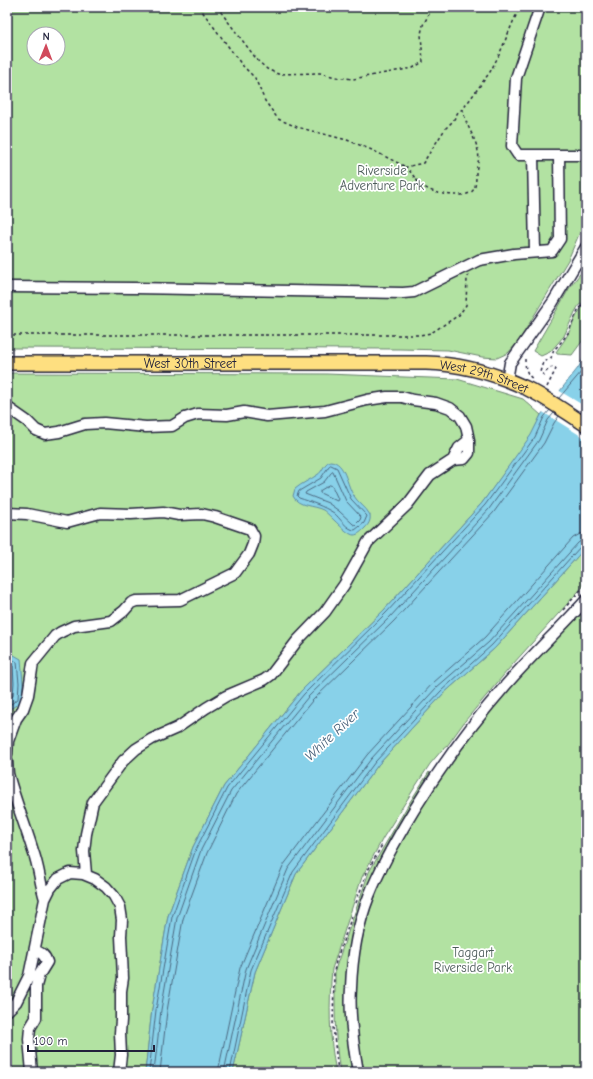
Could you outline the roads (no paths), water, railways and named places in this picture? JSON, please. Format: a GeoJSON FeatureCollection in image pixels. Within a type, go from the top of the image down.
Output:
{"type":"FeatureCollection","features":[{"type":"Feature","properties":{"kind":"main road","name":"West 30th Street"},"geometry":{"type":"LineString","coordinates":[[7,363],[372,364]]}},
{"type":"Feature","properties":{"kind":"main road","name":"West 29th Street"},"geometry":{"type":"LineString","coordinates":[[372,364],[426,363],[447,364],[471,368],[527,388],[546,391],[586,425]]}},
{"type":"Feature","properties":{"kind":"street"},"geometry":{"type":"LineString","coordinates":[[540,7],[516,78],[512,146],[518,155],[586,155]]}},
{"type":"Feature","properties":{"kind":"street"},"geometry":{"type":"LineString","coordinates":[[533,155],[535,252]]}},
{"type":"Feature","properties":{"kind":"street"},"geometry":{"type":"LineString","coordinates":[[7,287],[414,292],[467,269],[479,260],[552,250],[560,238],[559,155]]}},
{"type":"Feature","properties":{"kind":"street"},"geometry":{"type":"LineString","coordinates":[[507,380],[510,363],[553,302],[586,247]]}},
{"type":"Feature","properties":{"kind":"street"},"geometry":{"type":"LineString","coordinates":[[7,406],[36,430],[45,434],[59,432],[85,424],[104,423],[146,427],[172,426],[185,418],[198,414],[227,415],[244,412],[267,416],[325,411],[346,405],[387,397],[402,397],[436,403],[450,408],[460,416],[466,426],[469,440],[469,453],[464,459],[453,460],[430,475],[408,504],[368,542],[344,585],[325,612],[297,641],[271,675],[264,680],[219,700],[177,728],[136,749],[123,761],[93,802],[84,851],[86,874]]}},
{"type":"Feature","properties":{"kind":"street"},"geometry":{"type":"LineString","coordinates":[[7,514],[27,514],[67,522],[100,513],[131,514],[163,512],[179,515],[202,514],[250,529],[254,536],[249,554],[235,573],[207,588],[180,600],[136,601],[131,603],[124,611],[111,621],[74,626],[60,632],[55,636],[33,663],[28,695],[16,719],[8,741],[7,754]]}},
{"type":"Feature","properties":{"kind":"street"},"geometry":{"type":"LineString","coordinates":[[358,1072],[351,1015],[351,987],[354,960],[361,922],[368,899],[387,857],[430,784],[477,719],[504,687],[586,600]]}},
{"type":"Feature","properties":{"kind":"street"},"geometry":{"type":"LineString","coordinates":[[7,761],[8,774],[40,873],[45,899]]}},
{"type":"Feature","properties":{"kind":"street"},"geometry":{"type":"LineString","coordinates":[[7,1011],[16,1002],[29,976],[45,899],[50,889],[58,878],[70,873],[86,874],[106,887],[114,896],[120,907],[122,920],[121,936],[123,978],[121,991],[121,1055],[119,1072]]}},
{"type":"Feature","properties":{"kind":"street"},"geometry":{"type":"LineString","coordinates":[[32,1072],[29,1039],[30,1028],[36,1018],[36,986],[39,975],[46,962],[45,956],[35,950]]}},
{"type":"Feature","properties":{"kind":"water","name":"White River"},"geometry":{"type":"Polygon","coordinates":[[[586,354],[586,547],[495,648],[443,694],[378,765],[296,874],[255,972],[233,1072],[145,1072],[152,1009],[168,916],[193,847],[224,786],[301,691],[384,610],[482,503],[531,435],[541,415],[578,368],[586,354]]]}},
{"type":"Feature","properties":{"kind":"water"},"geometry":{"type":"Polygon","coordinates":[[[330,461],[335,462],[343,470],[354,496],[370,515],[368,524],[357,534],[354,535],[347,532],[323,510],[302,504],[295,500],[293,496],[295,489],[319,474],[330,461]]]}},
{"type":"Feature","properties":{"kind":"water"},"geometry":{"type":"Polygon","coordinates":[[[14,655],[21,659],[23,683],[22,701],[12,708],[7,708],[7,657],[14,655]]]}},
{"type":"Feature","properties":{"kind":"park label","name":"Riverside Adventure Park"},"geometry":{"type":"Point","coordinates":[382,178]}},
{"type":"Feature","properties":{"kind":"park label","name":"Taggart Riverside Park"},"geometry":{"type":"Point","coordinates":[473,960]}}]}
